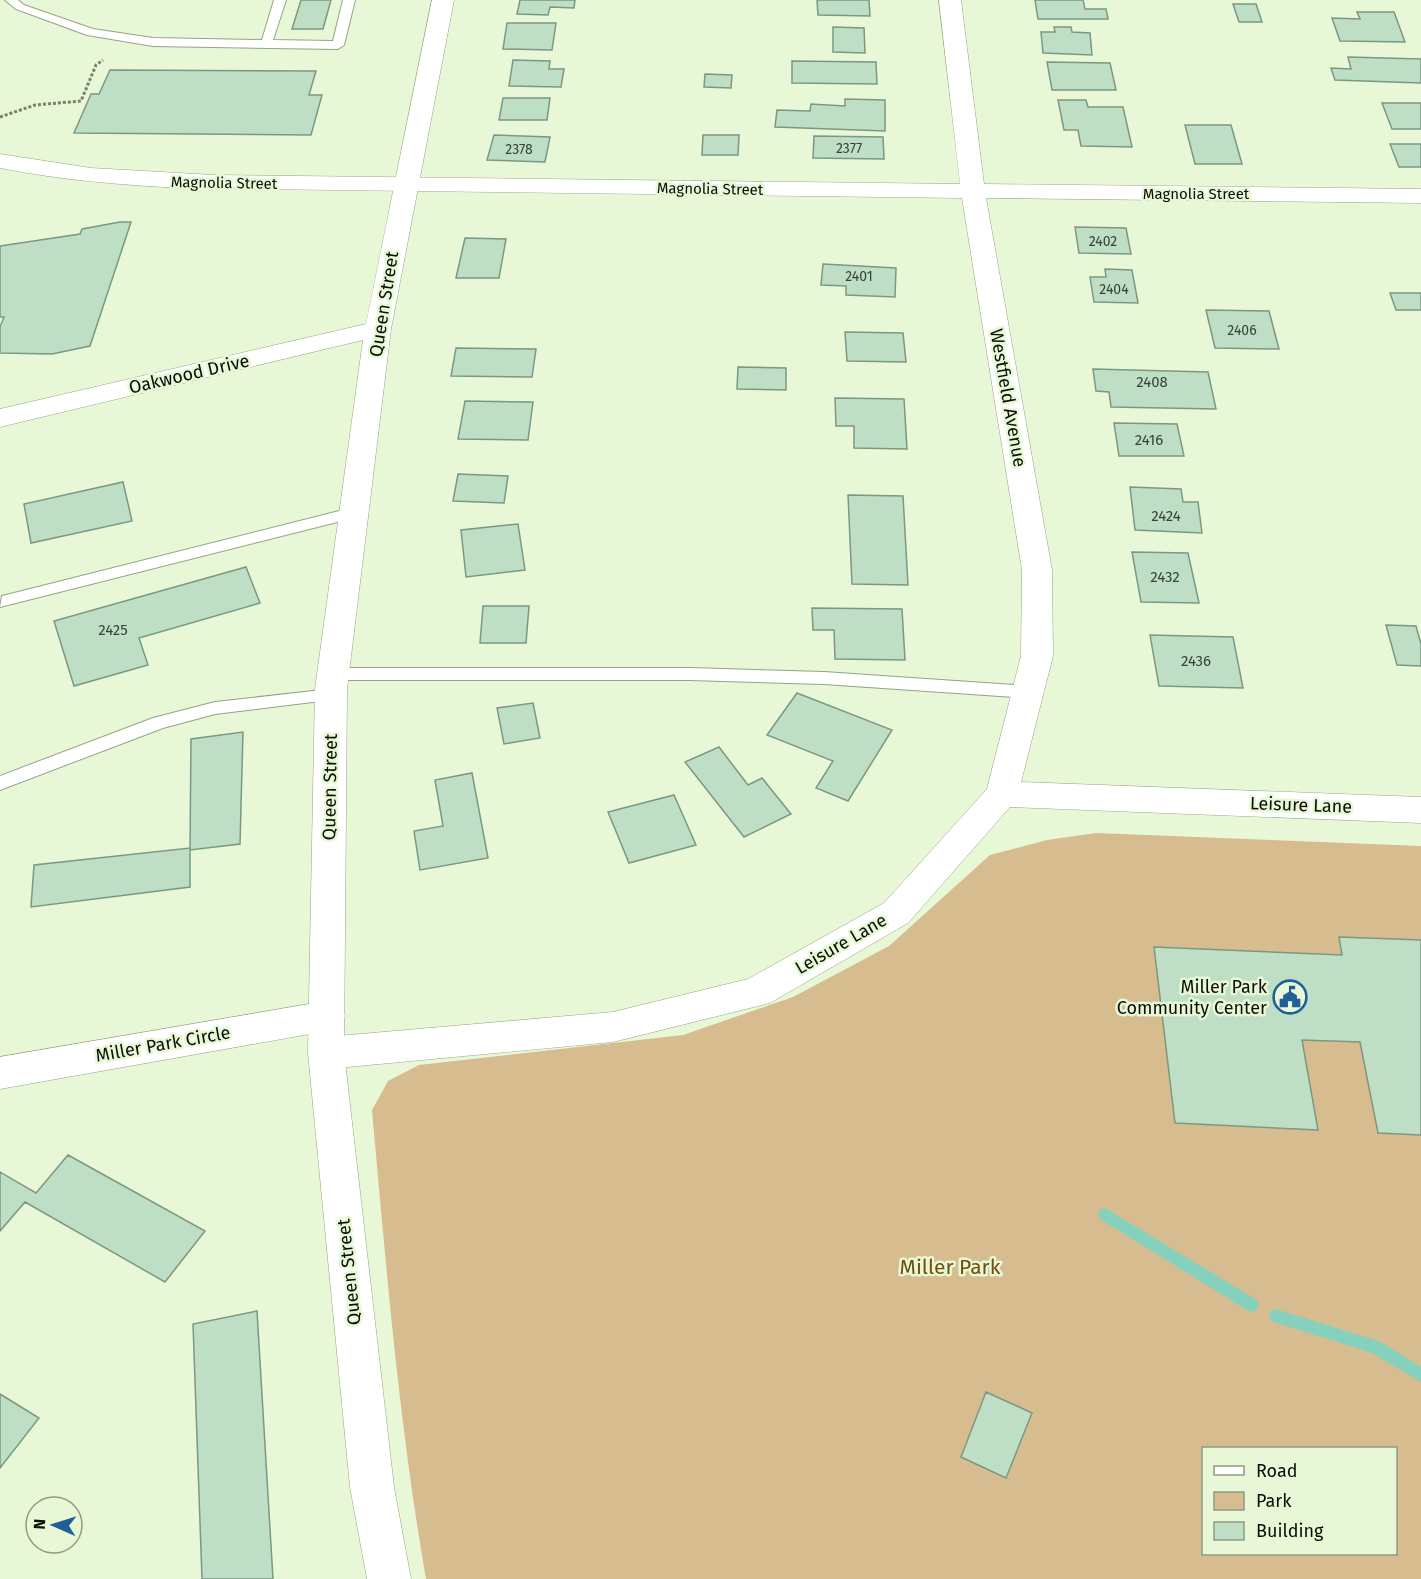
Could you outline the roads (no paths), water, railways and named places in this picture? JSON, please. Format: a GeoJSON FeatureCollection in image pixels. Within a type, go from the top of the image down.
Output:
{"type":"FeatureCollection","features":[{"type":"Feature","properties":{"kind":"street","name":"Queen Street"},"geometry":{"type":"LineString","coordinates":[[389,1579],[372,1486],[326,1053],[332,685],[378,330],[443,0]]}},
{"type":"Feature","properties":{"kind":"street","name":"Westfield Avenue"},"geometry":{"type":"LineString","coordinates":[[950,0],[973,192],[1037,570],[1037,657],[1002,794]]}},
{"type":"Feature","properties":{"kind":"street","name":"Magnolia Street"},"geometry":{"type":"LineString","coordinates":[[0,161],[33,168],[162,181],[1421,196]]}},
{"type":"Feature","properties":{"kind":"street","name":"Oakwood Drive"},"geometry":{"type":"LineString","coordinates":[[0,418],[378,330]]}},
{"type":"Feature","properties":{"kind":"street","name":"Leisure Lane"},"geometry":{"type":"LineString","coordinates":[[326,1053],[613,1027],[757,992],[896,913],[1002,794],[1421,810]]}},
{"type":"Feature","properties":{"kind":"street","name":"Miller Park Circle"},"geometry":{"type":"LineString","coordinates":[[0,1074],[327,1016]]}},
{"type":"Feature","properties":{"kind":"lane"},"geometry":{"type":"LineString","coordinates":[[11,0],[20,7],[91,32],[153,42],[266,45],[338,45],[349,0]]}},
{"type":"Feature","properties":{"kind":"lane"},"geometry":{"type":"LineString","coordinates":[[266,45],[280,0]]}},
{"type":"Feature","properties":{"kind":"lane"},"geometry":{"type":"LineString","coordinates":[[2,602],[355,512]]}},
{"type":"Feature","properties":{"kind":"lane"},"geometry":{"type":"LineString","coordinates":[[0,783],[159,723],[215,708],[332,685],[690,674],[824,678],[1028,692]]}},
{"type":"Feature","properties":{"kind":"waterway"},"geometry":{"type":"LineString","coordinates":[[1105,1214],[1252,1305]]}},
{"type":"Feature","properties":{"kind":"waterway"},"geometry":{"type":"LineString","coordinates":[[1276,1316],[1376,1347],[1421,1375]]}},
{"type":"Feature","properties":{"kind":"place","name":"Miller Park Community Center"},"geometry":{"type":"Point","coordinates":[1290,997]}},
{"type":"Feature","properties":{"kind":"park label","name":"Miller Park"},"geometry":{"type":"Point","coordinates":[950,1267]}}]}
